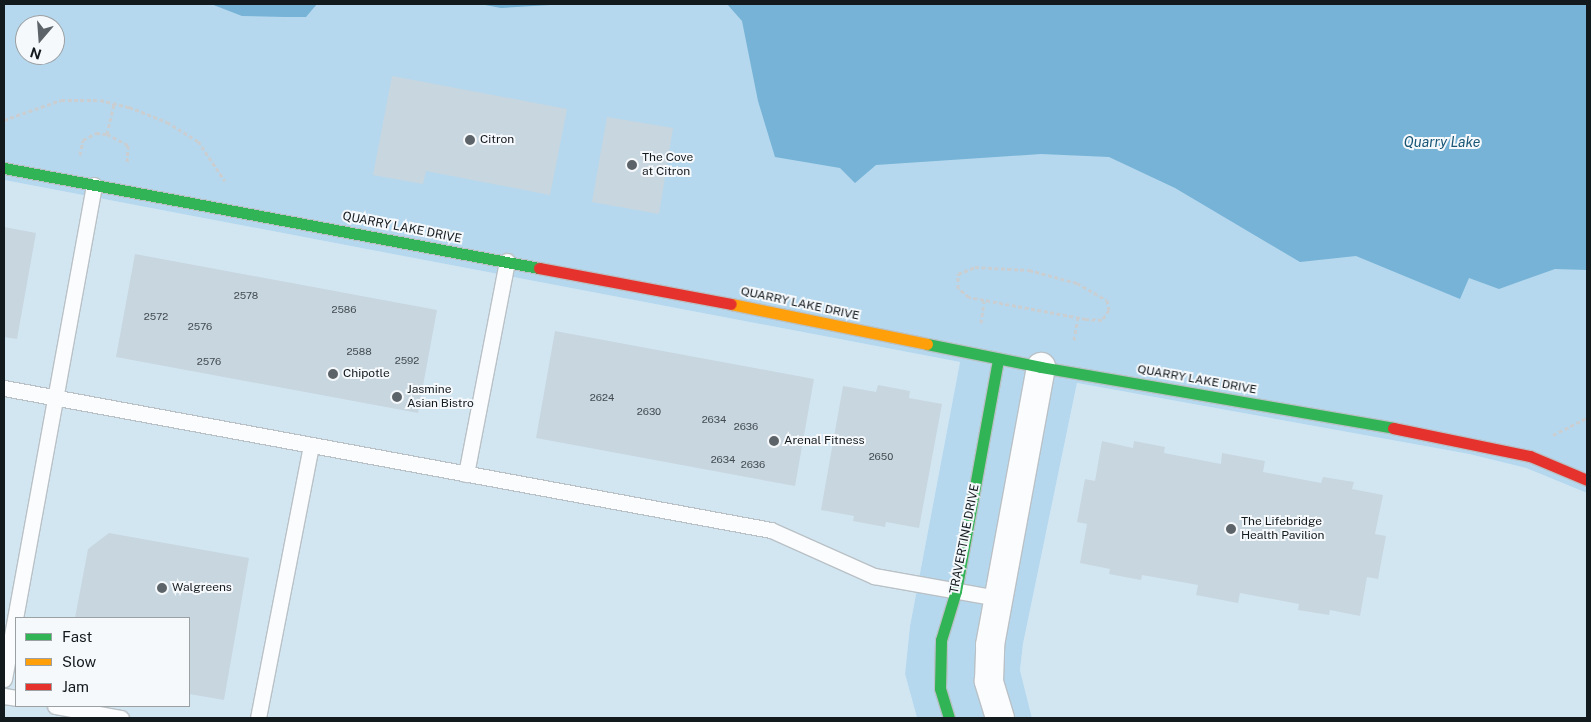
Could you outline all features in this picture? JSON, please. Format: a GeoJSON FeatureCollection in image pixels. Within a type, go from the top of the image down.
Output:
{"type":"FeatureCollection","features":[{"type":"Feature","properties":{"kind":"street","name":"QUARRY LAKE DRIVE"},"geometry":{"type":"LineString","coordinates":[[4,168],[507,261],[998,359],[1472,442],[1530,456],[1587,480]]}},
{"type":"Feature","properties":{"kind":"street","name":"TRAVERTINE DRIVE"},"geometry":{"type":"LineString","coordinates":[[949,718],[940,688],[942,640],[956,591],[998,359]]}},
{"type":"Feature","properties":{"kind":"street"},"geometry":{"type":"LineString","coordinates":[[1000,718],[989,681],[990,645],[1041,367]]}},
{"type":"Feature","properties":{"kind":"lane"},"geometry":{"type":"LineString","coordinates":[[16,617],[94,185]]}},
{"type":"Feature","properties":{"kind":"lane"},"geometry":{"type":"LineString","coordinates":[[466,474],[507,261]]}},
{"type":"Feature","properties":{"kind":"lane"},"geometry":{"type":"LineString","coordinates":[[4,388],[771,530],[874,576],[998,598]]}},
{"type":"Feature","properties":{"kind":"lane"},"geometry":{"type":"LineString","coordinates":[[258,718],[310,445]]}},
{"type":"Feature","properties":{"kind":"lane"},"geometry":{"type":"LineString","coordinates":[[4,680],[15,620]]}},
{"type":"Feature","properties":{"kind":"lane"},"geometry":{"type":"LineString","coordinates":[[60,707],[121,718]]}},
{"type":"Feature","properties":{"kind":"path"},"geometry":{"type":"LineString","coordinates":[[4,120],[61,100],[114,104],[168,122],[198,141],[225,182]]}},
{"type":"Feature","properties":{"kind":"path"},"geometry":{"type":"LineString","coordinates":[[107,134],[114,104]]}},
{"type":"Feature","properties":{"kind":"path"},"geometry":{"type":"LineString","coordinates":[[80,155],[83,140],[96,133],[107,134],[128,144],[126,164]]}},
{"type":"Feature","properties":{"kind":"path"},"geometry":{"type":"LineString","coordinates":[[975,267],[1029,270],[1077,283],[1107,300],[1109,310],[1102,320],[1078,318],[969,297],[958,288],[958,274],[975,267]]}},
{"type":"Feature","properties":{"kind":"path"},"geometry":{"type":"LineString","coordinates":[[981,322],[984,301]]}},
{"type":"Feature","properties":{"kind":"path"},"geometry":{"type":"LineString","coordinates":[[1074,340],[1078,318]]}},
{"type":"Feature","properties":{"kind":"path"},"geometry":{"type":"LineString","coordinates":[[1553,435],[1587,418]]}},
{"type":"Feature","properties":{"kind":"shaded area"},"geometry":{"type":"Polygon","coordinates":[[[4,4],[1587,4],[1587,493],[1526,468],[1469,454],[1077,383],[1023,644],[1020,670],[1032,718],[917,718],[905,674],[910,626],[960,362],[4,180],[4,4]]]}},
{"type":"Feature","properties":{"kind":"shaded area"},"geometry":{"type":"Polygon","coordinates":[[[4,180],[960,362],[910,626],[905,674],[917,718],[4,718],[4,180]]]}},
{"type":"Feature","properties":{"kind":"shaded area"},"geometry":{"type":"Polygon","coordinates":[[[1077,383],[1469,454],[1526,468],[1587,493],[1587,718],[1032,718],[1020,670],[1023,644],[1077,383]]]}},
{"type":"Feature","properties":{"kind":"water"},"geometry":{"type":"Polygon","coordinates":[[[211,4],[317,4],[306,17],[285,17],[242,16],[211,4]]]}},
{"type":"Feature","properties":{"kind":"water"},"geometry":{"type":"Polygon","coordinates":[[[480,4],[567,4],[501,8],[480,4]]]}},
{"type":"Feature","properties":{"kind":"water","name":"Quarry Lake"},"geometry":{"type":"Polygon","coordinates":[[[727,4],[1587,4],[1587,270],[1555,269],[1499,289],[1469,278],[1460,299],[1356,256],[1300,262],[1175,188],[1109,157],[1041,154],[876,165],[855,183],[840,168],[775,157],[758,101],[742,21],[727,4]]]}},
{"type":"Feature","properties":{"kind":"building","name":"Citron"},"geometry":{"type":"Polygon","coordinates":[[[392,76],[567,109],[550,195],[426,171],[423,184],[373,175],[392,76]]]}},
{"type":"Feature","properties":{"kind":"building","name":"The Cove at Citron"},"geometry":{"type":"Polygon","coordinates":[[[607,117],[673,128],[659,214],[592,202],[607,117]]]}},
{"type":"Feature","properties":{"kind":"building"},"geometry":{"type":"Polygon","coordinates":[[[4,227],[36,233],[17,339],[4,337],[4,227]]]}},
{"type":"Feature","properties":{"kind":"building"},"geometry":{"type":"Polygon","coordinates":[[[135,254],[437,310],[418,413],[116,357],[135,254]]]}},
{"type":"Feature","properties":{"kind":"building"},"geometry":{"type":"Polygon","coordinates":[[[555,331],[814,379],[795,486],[536,438],[555,331]]]}},
{"type":"Feature","properties":{"kind":"building"},"geometry":{"type":"Polygon","coordinates":[[[878,385],[910,391],[909,398],[942,404],[919,528],[886,522],[885,527],[853,521],[854,516],[821,510],[843,386],[876,392],[878,385]]]}},
{"type":"Feature","properties":{"kind":"building","name":"The Lifebridge Health Pavilion"},"geometry":{"type":"Polygon","coordinates":[[[1102,441],[1133,448],[1134,441],[1165,447],[1164,453],[1221,464],[1222,453],[1265,461],[1263,472],[1321,483],[1323,477],[1354,482],[1352,489],[1383,495],[1375,534],[1386,536],[1378,579],[1367,577],[1360,616],[1330,610],[1329,615],[1298,610],[1299,604],[1240,593],[1238,603],[1196,595],[1198,585],[1142,575],[1141,580],[1109,574],[1110,569],[1080,563],[1087,524],[1077,522],[1085,479],[1095,481],[1102,441]]]}},
{"type":"Feature","properties":{"kind":"building","name":"Walgreens"},"geometry":{"type":"Polygon","coordinates":[[[109,533],[249,558],[224,700],[190,694],[190,617],[75,617],[88,549],[109,533]]]}},
{"type":"Feature","properties":{"kind":"traffic: fast"},"geometry":{"type":"LineString","coordinates":[[4,168],[539,268]]}},
{"type":"Feature","properties":{"kind":"traffic: fast"},"geometry":{"type":"LineString","coordinates":[[927,344],[1041,367],[1393,428]]}},
{"type":"Feature","properties":{"kind":"traffic: fast"},"geometry":{"type":"LineString","coordinates":[[949,718],[940,688],[941,640],[956,591],[998,359]]}},
{"type":"Feature","properties":{"kind":"traffic: slow"},"geometry":{"type":"LineString","coordinates":[[731,304],[927,344]]}},
{"type":"Feature","properties":{"kind":"traffic: jam"},"geometry":{"type":"LineString","coordinates":[[539,268],[731,304]]}},
{"type":"Feature","properties":{"kind":"traffic: jam"},"geometry":{"type":"LineString","coordinates":[[1393,428],[1530,456],[1587,480]]}},
{"type":"Feature","properties":{"kind":"place","name":"Citron"},"geometry":{"type":"Point","coordinates":[470,140]}},
{"type":"Feature","properties":{"kind":"place","name":"The Cove at Citron"},"geometry":{"type":"Point","coordinates":[632,165]}},
{"type":"Feature","properties":{"kind":"place","name":"Chipotle"},"geometry":{"type":"Point","coordinates":[333,374]}},
{"type":"Feature","properties":{"kind":"place","name":"Jasmine Asian Bistro"},"geometry":{"type":"Point","coordinates":[397,397]}},
{"type":"Feature","properties":{"kind":"place","name":"Arenal Fitness"},"geometry":{"type":"Point","coordinates":[774,441]}},
{"type":"Feature","properties":{"kind":"place","name":"The Lifebridge Health Pavilion"},"geometry":{"type":"Point","coordinates":[1231,529]}},
{"type":"Feature","properties":{"kind":"place","name":"Walgreens"},"geometry":{"type":"Point","coordinates":[162,588]}}]}
